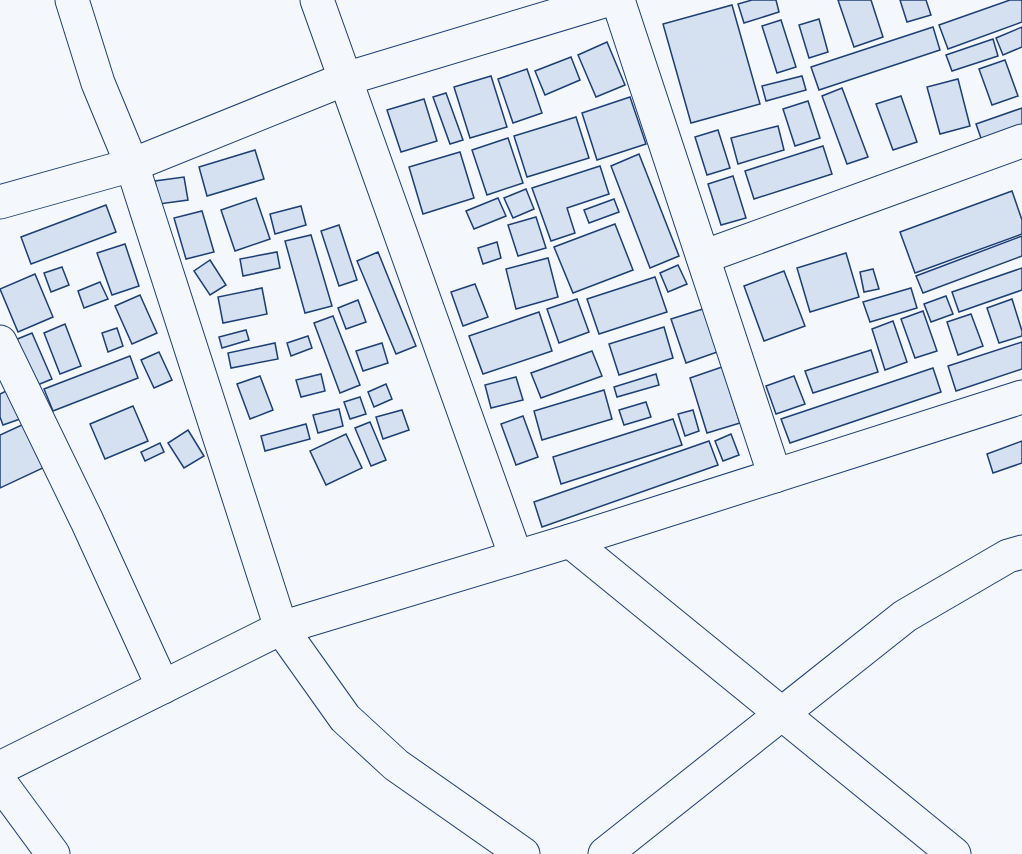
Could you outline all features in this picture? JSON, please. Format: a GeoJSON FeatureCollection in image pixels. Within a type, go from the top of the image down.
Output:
{"type":"FeatureCollection","features":[{"type":"Feature","properties":{"kind":"street"},"geometry":{"type":"LineString","coordinates":[[72,0],[98,83],[132,165],[281,628],[345,718],[396,765],[523,854]]}},
{"type":"Feature","properties":{"kind":"street"},"geometry":{"type":"LineString","coordinates":[[317,0],[516,557]]}},
{"type":"Feature","properties":{"kind":"street"},"geometry":{"type":"LineString","coordinates":[[0,202],[132,165],[345,79],[607,0]]}},
{"type":"Feature","properties":{"kind":"street"},"geometry":{"type":"LineString","coordinates":[[618,0],[775,476]]}},
{"type":"Feature","properties":{"kind":"street"},"geometry":{"type":"LineString","coordinates":[[703,257],[1022,141]]}},
{"type":"Feature","properties":{"kind":"street"},"geometry":{"type":"LineString","coordinates":[[0,342],[87,521],[163,687]]}},
{"type":"Feature","properties":{"kind":"street"},"geometry":{"type":"LineString","coordinates":[[0,768],[281,628],[570,541],[1022,398]]}},
{"type":"Feature","properties":{"kind":"street"},"geometry":{"type":"LineString","coordinates":[[570,541],[954,854]]}},
{"type":"Feature","properties":{"kind":"street"},"geometry":{"type":"LineString","coordinates":[[605,854],[905,616],[1008,556],[1022,552]]}},
{"type":"Feature","properties":{"kind":"street"},"geometry":{"type":"LineString","coordinates":[[0,782],[53,854]]}},
{"type":"Feature","properties":{"kind":"building"},"geometry":{"type":"Polygon","coordinates":[[[752,0],[776,0],[779,12],[744,23],[738,4],[752,0]]]}},
{"type":"Feature","properties":{"kind":"building"},"geometry":{"type":"Polygon","coordinates":[[[838,0],[871,0],[883,37],[854,47],[838,0]]]}},
{"type":"Feature","properties":{"kind":"building"},"geometry":{"type":"Polygon","coordinates":[[[900,0],[926,0],[931,15],[907,22],[900,0]]]}},
{"type":"Feature","properties":{"kind":"building"},"geometry":{"type":"Polygon","coordinates":[[[1010,0],[1022,0],[1022,22],[948,49],[939,25],[1010,0]]]}},
{"type":"Feature","properties":{"kind":"building"},"geometry":{"type":"Polygon","coordinates":[[[732,5],[760,104],[691,123],[663,24],[732,5]]]}},
{"type":"Feature","properties":{"kind":"building"},"geometry":{"type":"Polygon","coordinates":[[[819,19],[828,52],[809,58],[799,25],[819,19]]]}},
{"type":"Feature","properties":{"kind":"building"},"geometry":{"type":"Polygon","coordinates":[[[781,20],[796,67],[777,73],[762,26],[781,20]]]}},
{"type":"Feature","properties":{"kind":"building"},"geometry":{"type":"Polygon","coordinates":[[[933,27],[940,50],[819,90],[811,67],[933,27]]]}},
{"type":"Feature","properties":{"kind":"building"},"geometry":{"type":"Polygon","coordinates":[[[1022,27],[1022,47],[1003,55],[996,38],[1022,27]]]}},
{"type":"Feature","properties":{"kind":"building"},"geometry":{"type":"Polygon","coordinates":[[[993,39],[998,56],[952,71],[946,55],[993,39]]]}},
{"type":"Feature","properties":{"kind":"building"},"geometry":{"type":"Polygon","coordinates":[[[607,42],[625,85],[596,97],[578,55],[607,42]]]}},
{"type":"Feature","properties":{"kind":"building"},"geometry":{"type":"Polygon","coordinates":[[[571,57],[580,80],[545,95],[535,71],[571,57]]]}},
{"type":"Feature","properties":{"kind":"building"},"geometry":{"type":"Polygon","coordinates":[[[1005,60],[1018,96],[992,105],[979,69],[1005,60]]]}},
{"type":"Feature","properties":{"kind":"building"},"geometry":{"type":"Polygon","coordinates":[[[527,69],[542,113],[513,123],[498,79],[527,69]]]}},
{"type":"Feature","properties":{"kind":"building"},"geometry":{"type":"Polygon","coordinates":[[[491,76],[507,127],[470,138],[454,87],[491,76]]]}},
{"type":"Feature","properties":{"kind":"building"},"geometry":{"type":"Polygon","coordinates":[[[802,76],[806,90],[766,101],[762,86],[802,76]]]}},
{"type":"Feature","properties":{"kind":"building"},"geometry":{"type":"Polygon","coordinates":[[[958,79],[970,126],[940,134],[927,87],[958,79]]]}},
{"type":"Feature","properties":{"kind":"building"},"geometry":{"type":"Polygon","coordinates":[[[842,88],[868,157],[847,164],[822,96],[842,88]]]}},
{"type":"Feature","properties":{"kind":"building"},"geometry":{"type":"Polygon","coordinates":[[[446,93],[463,140],[450,144],[433,97],[446,93]]]}},
{"type":"Feature","properties":{"kind":"building"},"geometry":{"type":"Polygon","coordinates":[[[901,96],[917,142],[893,150],[876,104],[901,96]]]}},
{"type":"Feature","properties":{"kind":"building"},"geometry":{"type":"Polygon","coordinates":[[[630,97],[646,144],[597,160],[582,113],[630,97]]]}},
{"type":"Feature","properties":{"kind":"building"},"geometry":{"type":"Polygon","coordinates":[[[424,99],[437,141],[401,152],[387,110],[424,99]]]}},
{"type":"Feature","properties":{"kind":"building"},"geometry":{"type":"Polygon","coordinates":[[[808,101],[820,138],[795,146],[783,109],[808,101]]]}},
{"type":"Feature","properties":{"kind":"building"},"geometry":{"type":"Polygon","coordinates":[[[1022,108],[1022,127],[982,141],[976,124],[1022,108]]]}},
{"type":"Feature","properties":{"kind":"building"},"geometry":{"type":"Polygon","coordinates":[[[576,117],[589,158],[527,177],[514,136],[576,117]]]}},
{"type":"Feature","properties":{"kind":"building"},"geometry":{"type":"Polygon","coordinates":[[[778,126],[784,150],[738,164],[731,138],[778,126]]]}},
{"type":"Feature","properties":{"kind":"building"},"geometry":{"type":"Polygon","coordinates":[[[718,130],[730,168],[707,175],[695,137],[718,130]]]}},
{"type":"Feature","properties":{"kind":"building"},"geometry":{"type":"Polygon","coordinates":[[[508,138],[523,183],[487,195],[472,150],[508,138]]]}},
{"type":"Feature","properties":{"kind":"building"},"geometry":{"type":"Polygon","coordinates":[[[823,146],[832,174],[754,199],[745,171],[823,146]]]}},
{"type":"Feature","properties":{"kind":"building"},"geometry":{"type":"Polygon","coordinates":[[[255,150],[264,179],[207,196],[199,167],[255,150]]]}},
{"type":"Feature","properties":{"kind":"building"},"geometry":{"type":"Polygon","coordinates":[[[460,152],[474,198],[423,214],[409,167],[460,152]]]}},
{"type":"Feature","properties":{"kind":"building"},"geometry":{"type":"Polygon","coordinates":[[[639,154],[679,256],[650,268],[611,166],[639,154]]]}},
{"type":"Feature","properties":{"kind":"building"},"geometry":{"type":"Polygon","coordinates":[[[600,166],[609,194],[567,208],[575,233],[551,241],[532,188],[600,166]]]}},
{"type":"Feature","properties":{"kind":"building"},"geometry":{"type":"Polygon","coordinates":[[[733,176],[746,218],[721,225],[708,184],[733,176]]]}},
{"type":"Feature","properties":{"kind":"building"},"geometry":{"type":"Polygon","coordinates":[[[184,177],[188,200],[159,204],[155,181],[184,177]]]}},
{"type":"Feature","properties":{"kind":"building"},"geometry":{"type":"Polygon","coordinates":[[[526,189],[534,209],[513,218],[504,198],[526,189]]]}},
{"type":"Feature","properties":{"kind":"building"},"geometry":{"type":"Polygon","coordinates":[[[1012,191],[1022,220],[1022,234],[915,273],[900,232],[1012,191]]]}},
{"type":"Feature","properties":{"kind":"building"},"geometry":{"type":"Polygon","coordinates":[[[256,198],[270,239],[235,251],[221,210],[256,198]]]}},
{"type":"Feature","properties":{"kind":"building"},"geometry":{"type":"Polygon","coordinates":[[[498,198],[506,216],[474,229],[466,211],[498,198]]]}},
{"type":"Feature","properties":{"kind":"building"},"geometry":{"type":"Polygon","coordinates":[[[614,199],[619,212],[589,223],[584,210],[614,199]]]}},
{"type":"Feature","properties":{"kind":"building"},"geometry":{"type":"Polygon","coordinates":[[[106,205],[116,232],[31,264],[21,237],[106,205]]]}},
{"type":"Feature","properties":{"kind":"building"},"geometry":{"type":"Polygon","coordinates":[[[301,206],[306,225],[275,234],[270,214],[301,206]]]}},
{"type":"Feature","properties":{"kind":"building"},"geometry":{"type":"Polygon","coordinates":[[[202,211],[214,252],[186,259],[174,218],[202,211]]]}},
{"type":"Feature","properties":{"kind":"building"},"geometry":{"type":"Polygon","coordinates":[[[536,217],[546,248],[518,256],[508,225],[536,217]]]}},
{"type":"Feature","properties":{"kind":"building"},"geometry":{"type":"Polygon","coordinates":[[[615,224],[633,270],[573,293],[554,247],[615,224]]]}},
{"type":"Feature","properties":{"kind":"building"},"geometry":{"type":"Polygon","coordinates":[[[339,225],[357,280],[339,286],[321,231],[339,225]]]}},
{"type":"Feature","properties":{"kind":"building"},"geometry":{"type":"Polygon","coordinates":[[[311,235],[332,306],[305,313],[285,241],[311,235]]]}},
{"type":"Feature","properties":{"kind":"building"},"geometry":{"type":"Polygon","coordinates":[[[1022,236],[1022,256],[923,293],[916,276],[1022,236]]]}},
{"type":"Feature","properties":{"kind":"building"},"geometry":{"type":"Polygon","coordinates":[[[497,242],[501,258],[483,264],[478,248],[497,242]]]}},
{"type":"Feature","properties":{"kind":"building"},"geometry":{"type":"Polygon","coordinates":[[[125,244],[139,286],[112,295],[97,253],[125,244]]]}},
{"type":"Feature","properties":{"kind":"building"},"geometry":{"type":"Polygon","coordinates":[[[277,252],[280,268],[243,276],[240,259],[277,252]]]}},
{"type":"Feature","properties":{"kind":"building"},"geometry":{"type":"Polygon","coordinates":[[[378,252],[416,346],[396,354],[357,261],[378,252]]]}},
{"type":"Feature","properties":{"kind":"building"},"geometry":{"type":"Polygon","coordinates":[[[846,253],[859,297],[810,312],[797,268],[846,253]]]}},
{"type":"Feature","properties":{"kind":"building"},"geometry":{"type":"Polygon","coordinates":[[[548,258],[558,297],[516,309],[506,269],[548,258]]]}},
{"type":"Feature","properties":{"kind":"building"},"geometry":{"type":"Polygon","coordinates":[[[210,260],[226,285],[210,295],[194,271],[210,260]]]}},
{"type":"Feature","properties":{"kind":"building"},"geometry":{"type":"Polygon","coordinates":[[[678,265],[687,284],[668,292],[660,273],[678,265]]]}},
{"type":"Feature","properties":{"kind":"building"},"geometry":{"type":"Polygon","coordinates":[[[62,267],[69,285],[51,292],[44,273],[62,267]]]}},
{"type":"Feature","properties":{"kind":"building"},"geometry":{"type":"Polygon","coordinates":[[[1022,268],[1022,290],[959,312],[952,292],[1022,268]]]}},
{"type":"Feature","properties":{"kind":"building"},"geometry":{"type":"Polygon","coordinates":[[[873,269],[879,289],[864,292],[860,272],[873,269]]]}},
{"type":"Feature","properties":{"kind":"building"},"geometry":{"type":"Polygon","coordinates":[[[784,271],[805,326],[764,341],[744,286],[784,271]]]}},
{"type":"Feature","properties":{"kind":"building"},"geometry":{"type":"Polygon","coordinates":[[[35,274],[53,317],[18,332],[0,289],[35,274]]]}},
{"type":"Feature","properties":{"kind":"building"},"geometry":{"type":"Polygon","coordinates":[[[655,277],[667,312],[599,334],[587,299],[655,277]]]}},
{"type":"Feature","properties":{"kind":"building"},"geometry":{"type":"Polygon","coordinates":[[[100,282],[108,299],[84,308],[78,291],[100,282]]]}},
{"type":"Feature","properties":{"kind":"building"},"geometry":{"type":"Polygon","coordinates":[[[475,284],[488,317],[463,326],[451,292],[475,284]]]}},
{"type":"Feature","properties":{"kind":"building"},"geometry":{"type":"Polygon","coordinates":[[[262,288],[267,314],[223,323],[218,297],[262,288]]]}},
{"type":"Feature","properties":{"kind":"building"},"geometry":{"type":"Polygon","coordinates":[[[911,288],[917,308],[870,322],[863,302],[911,288]]]}},
{"type":"Feature","properties":{"kind":"building"},"geometry":{"type":"Polygon","coordinates":[[[140,295],[157,333],[132,344],[115,306],[140,295]]]}},
{"type":"Feature","properties":{"kind":"building"},"geometry":{"type":"Polygon","coordinates":[[[946,296],[953,314],[931,322],[924,304],[946,296]]]}},
{"type":"Feature","properties":{"kind":"building"},"geometry":{"type":"Polygon","coordinates":[[[577,299],[589,332],[559,343],[547,309],[577,299]]]}},
{"type":"Feature","properties":{"kind":"building"},"geometry":{"type":"Polygon","coordinates":[[[1012,299],[1022,336],[999,343],[987,308],[1012,299]]]}},
{"type":"Feature","properties":{"kind":"building"},"geometry":{"type":"Polygon","coordinates":[[[358,300],[366,322],[346,329],[338,308],[358,300]]]}},
{"type":"Feature","properties":{"kind":"building"},"geometry":{"type":"Polygon","coordinates":[[[706,308],[720,351],[686,363],[671,319],[706,308]]]}},
{"type":"Feature","properties":{"kind":"building"},"geometry":{"type":"Polygon","coordinates":[[[923,311],[937,351],[915,358],[901,319],[923,311]]]}},
{"type":"Feature","properties":{"kind":"building"},"geometry":{"type":"Polygon","coordinates":[[[539,312],[552,351],[483,374],[469,336],[539,312]]]}},
{"type":"Feature","properties":{"kind":"building"},"geometry":{"type":"Polygon","coordinates":[[[971,314],[983,346],[958,355],[947,322],[971,314]]]}},
{"type":"Feature","properties":{"kind":"building"},"geometry":{"type":"Polygon","coordinates":[[[333,316],[360,385],[340,393],[314,323],[333,316]]]}},
{"type":"Feature","properties":{"kind":"building"},"geometry":{"type":"Polygon","coordinates":[[[893,321],[907,362],[885,370],[872,329],[893,321]]]}},
{"type":"Feature","properties":{"kind":"building"},"geometry":{"type":"Polygon","coordinates":[[[65,324],[81,366],[60,374],[44,333],[65,324]]]}},
{"type":"Feature","properties":{"kind":"building"},"geometry":{"type":"Polygon","coordinates":[[[664,327],[673,358],[619,375],[609,344],[664,327]]]}},
{"type":"Feature","properties":{"kind":"building"},"geometry":{"type":"Polygon","coordinates":[[[117,328],[123,346],[108,352],[102,333],[117,328]]]}},
{"type":"Feature","properties":{"kind":"building"},"geometry":{"type":"Polygon","coordinates":[[[246,330],[249,340],[222,348],[219,337],[246,330]]]}},
{"type":"Feature","properties":{"kind":"building"},"geometry":{"type":"Polygon","coordinates":[[[32,333],[52,379],[35,386],[15,340],[32,333]]]}},
{"type":"Feature","properties":{"kind":"building"},"geometry":{"type":"Polygon","coordinates":[[[308,336],[312,348],[291,356],[287,343],[308,336]]]}},
{"type":"Feature","properties":{"kind":"building"},"geometry":{"type":"Polygon","coordinates":[[[1022,342],[1022,369],[956,391],[948,366],[1022,342]]]}},
{"type":"Feature","properties":{"kind":"building"},"geometry":{"type":"Polygon","coordinates":[[[275,343],[278,359],[231,368],[228,353],[275,343]]]}},
{"type":"Feature","properties":{"kind":"building"},"geometry":{"type":"Polygon","coordinates":[[[382,343],[388,363],[363,371],[356,351],[382,343]]]}},
{"type":"Feature","properties":{"kind":"building"},"geometry":{"type":"Polygon","coordinates":[[[871,350],[878,372],[813,393],[805,371],[871,350]]]}},
{"type":"Feature","properties":{"kind":"building"},"geometry":{"type":"Polygon","coordinates":[[[592,351],[602,376],[541,398],[531,373],[592,351]]]}},
{"type":"Feature","properties":{"kind":"building"},"geometry":{"type":"Polygon","coordinates":[[[159,352],[172,380],[154,388],[141,360],[159,352]]]}},
{"type":"Feature","properties":{"kind":"building"},"geometry":{"type":"Polygon","coordinates":[[[130,356],[138,378],[53,411],[44,389],[130,356]]]}},
{"type":"Feature","properties":{"kind":"building"},"geometry":{"type":"Polygon","coordinates":[[[722,367],[740,423],[707,433],[690,378],[722,367]]]}},
{"type":"Feature","properties":{"kind":"building"},"geometry":{"type":"Polygon","coordinates":[[[933,368],[941,392],[790,443],[781,419],[933,368]]]}},
{"type":"Feature","properties":{"kind":"building"},"geometry":{"type":"Polygon","coordinates":[[[321,374],[325,391],[301,397],[296,380],[321,374]]]}},
{"type":"Feature","properties":{"kind":"building"},"geometry":{"type":"Polygon","coordinates":[[[656,374],[659,385],[617,397],[614,387],[656,374]]]}},
{"type":"Feature","properties":{"kind":"building"},"geometry":{"type":"Polygon","coordinates":[[[260,376],[273,410],[250,419],[237,384],[260,376]]]}},
{"type":"Feature","properties":{"kind":"building"},"geometry":{"type":"Polygon","coordinates":[[[794,376],[805,404],[776,414],[766,386],[794,376]]]}},
{"type":"Feature","properties":{"kind":"building"},"geometry":{"type":"Polygon","coordinates":[[[516,377],[523,400],[491,408],[485,385],[516,377]]]}},
{"type":"Feature","properties":{"kind":"building"},"geometry":{"type":"Polygon","coordinates":[[[386,384],[392,399],[374,407],[368,392],[386,384]]]}},
{"type":"Feature","properties":{"kind":"building"},"geometry":{"type":"Polygon","coordinates":[[[8,390],[20,419],[3,425],[0,417],[0,394],[8,390]]]}},
{"type":"Feature","properties":{"kind":"building"},"geometry":{"type":"Polygon","coordinates":[[[604,390],[612,419],[542,440],[534,411],[604,390]]]}},
{"type":"Feature","properties":{"kind":"building"},"geometry":{"type":"Polygon","coordinates":[[[360,397],[366,414],[350,419],[344,402],[360,397]]]}},
{"type":"Feature","properties":{"kind":"building"},"geometry":{"type":"Polygon","coordinates":[[[646,402],[651,417],[624,425],[619,410],[646,402]]]}},
{"type":"Feature","properties":{"kind":"building"},"geometry":{"type":"Polygon","coordinates":[[[133,406],[148,441],[105,459],[90,424],[133,406]]]}},
{"type":"Feature","properties":{"kind":"building"},"geometry":{"type":"Polygon","coordinates":[[[339,409],[343,426],[318,433],[313,415],[339,409]]]}},
{"type":"Feature","properties":{"kind":"building"},"geometry":{"type":"Polygon","coordinates":[[[402,410],[409,430],[383,439],[376,417],[402,410]]]}},
{"type":"Feature","properties":{"kind":"building"},"geometry":{"type":"Polygon","coordinates":[[[693,410],[699,431],[685,436],[678,414],[693,410]]]}},
{"type":"Feature","properties":{"kind":"building"},"geometry":{"type":"Polygon","coordinates":[[[523,416],[538,457],[516,465],[501,424],[523,416]]]}},
{"type":"Feature","properties":{"kind":"building"},"geometry":{"type":"Polygon","coordinates":[[[673,419],[682,445],[561,484],[553,457],[673,419]]]}},
{"type":"Feature","properties":{"kind":"building"},"geometry":{"type":"Polygon","coordinates":[[[370,422],[386,460],[371,466],[355,428],[370,422]]]}},
{"type":"Feature","properties":{"kind":"building"},"geometry":{"type":"Polygon","coordinates":[[[24,424],[45,467],[0,488],[0,435],[24,424]]]}},
{"type":"Feature","properties":{"kind":"building"},"geometry":{"type":"Polygon","coordinates":[[[306,424],[310,439],[265,451],[261,436],[306,424]]]}},
{"type":"Feature","properties":{"kind":"building"},"geometry":{"type":"Polygon","coordinates":[[[188,430],[204,456],[184,468],[168,443],[188,430]]]}},
{"type":"Feature","properties":{"kind":"building"},"geometry":{"type":"Polygon","coordinates":[[[346,434],[362,468],[326,485],[310,451],[346,434]]]}},
{"type":"Feature","properties":{"kind":"building"},"geometry":{"type":"Polygon","coordinates":[[[731,434],[739,455],[723,461],[715,441],[731,434]]]}},
{"type":"Feature","properties":{"kind":"building"},"geometry":{"type":"Polygon","coordinates":[[[709,441],[718,465],[542,527],[534,502],[709,441]]]}},
{"type":"Feature","properties":{"kind":"building"},"geometry":{"type":"Polygon","coordinates":[[[1022,441],[1022,463],[993,473],[987,454],[1022,441]]]}},
{"type":"Feature","properties":{"kind":"building"},"geometry":{"type":"Polygon","coordinates":[[[160,443],[164,452],[145,461],[141,452],[160,443]]]}}]}
